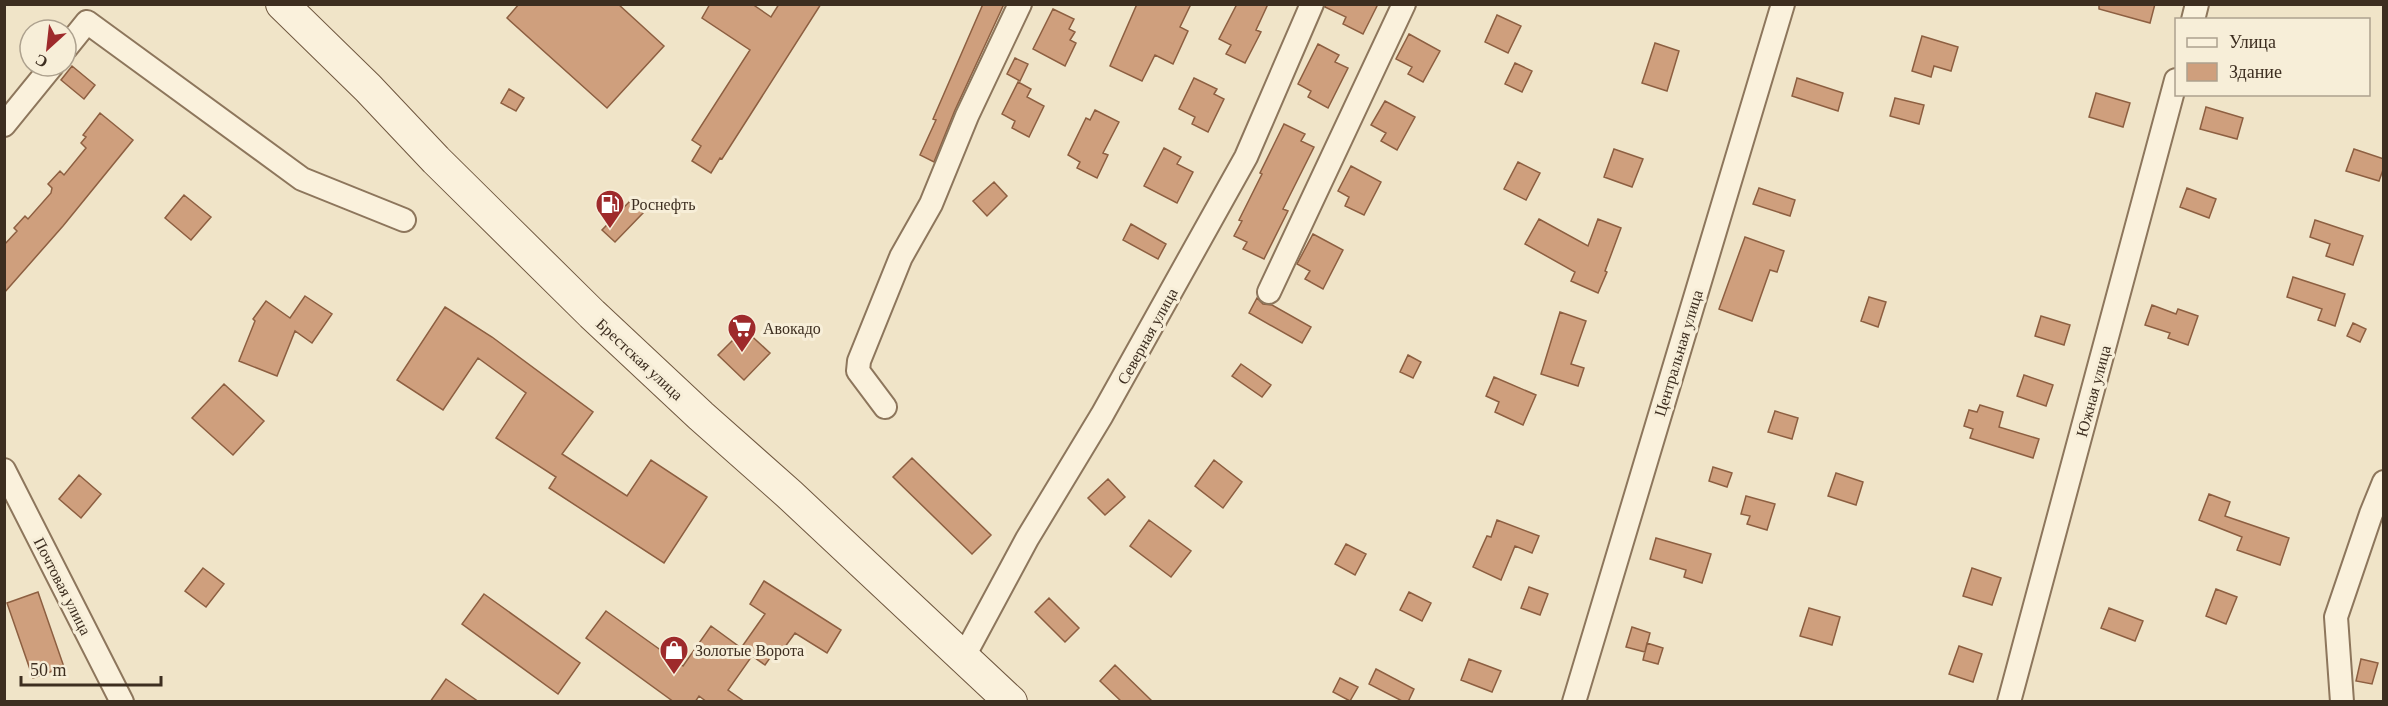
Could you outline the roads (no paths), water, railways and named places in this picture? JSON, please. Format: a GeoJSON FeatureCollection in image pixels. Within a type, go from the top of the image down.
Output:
{"type":"FeatureCollection","features":[{"type":"Feature","properties":{"kind":"main road","name":"Брестская улица"},"geometry":{"type":"LineString","coordinates":[[282,4],[601,322],[1011,702]]}},
{"type":"Feature","properties":{"kind":"street"},"geometry":{"type":"LineString","coordinates":[[885,407],[858,371],[859,361],[900,257],[931,204],[967,116],[1020,4]]}},
{"type":"Feature","properties":{"kind":"street","name":"Северная улица"},"geometry":{"type":"LineString","coordinates":[[963,658],[1027,539],[1102,415],[1246,157],[1312,4]]}},
{"type":"Feature","properties":{"kind":"street"},"geometry":{"type":"LineString","coordinates":[[1269,292],[1404,4]]}},
{"type":"Feature","properties":{"kind":"street","name":"Центральная улица"},"geometry":{"type":"LineString","coordinates":[[1574,702],[1783,4]]}},
{"type":"Feature","properties":{"kind":"street"},"geometry":{"type":"LineString","coordinates":[[78,33],[87,22],[302,179],[404,220]]}},
{"type":"Feature","properties":{"kind":"street"},"geometry":{"type":"LineString","coordinates":[[4,125],[42,78]]}},
{"type":"Feature","properties":{"kind":"street","name":"Южная улица"},"geometry":{"type":"LineString","coordinates":[[2009,702],[2175,84]]}},
{"type":"Feature","properties":{"kind":"street","name":"Почтовая улица"},"geometry":{"type":"LineString","coordinates":[[4,470],[122,702]]}},
{"type":"Feature","properties":{"kind":"street"},"geometry":{"type":"LineString","coordinates":[[2342,702],[2336,617],[2370,514],[2384,482]]}},
{"type":"Feature","properties":{"kind":"place","name":"Роснефть"},"geometry":{"type":"Point","coordinates":[610,230]}},
{"type":"Feature","properties":{"kind":"place","name":"Авокадо"},"geometry":{"type":"Point","coordinates":[742,354]}},
{"type":"Feature","properties":{"kind":"place","name":"Золотые Ворота"},"geometry":{"type":"Point","coordinates":[674,676]}}]}
